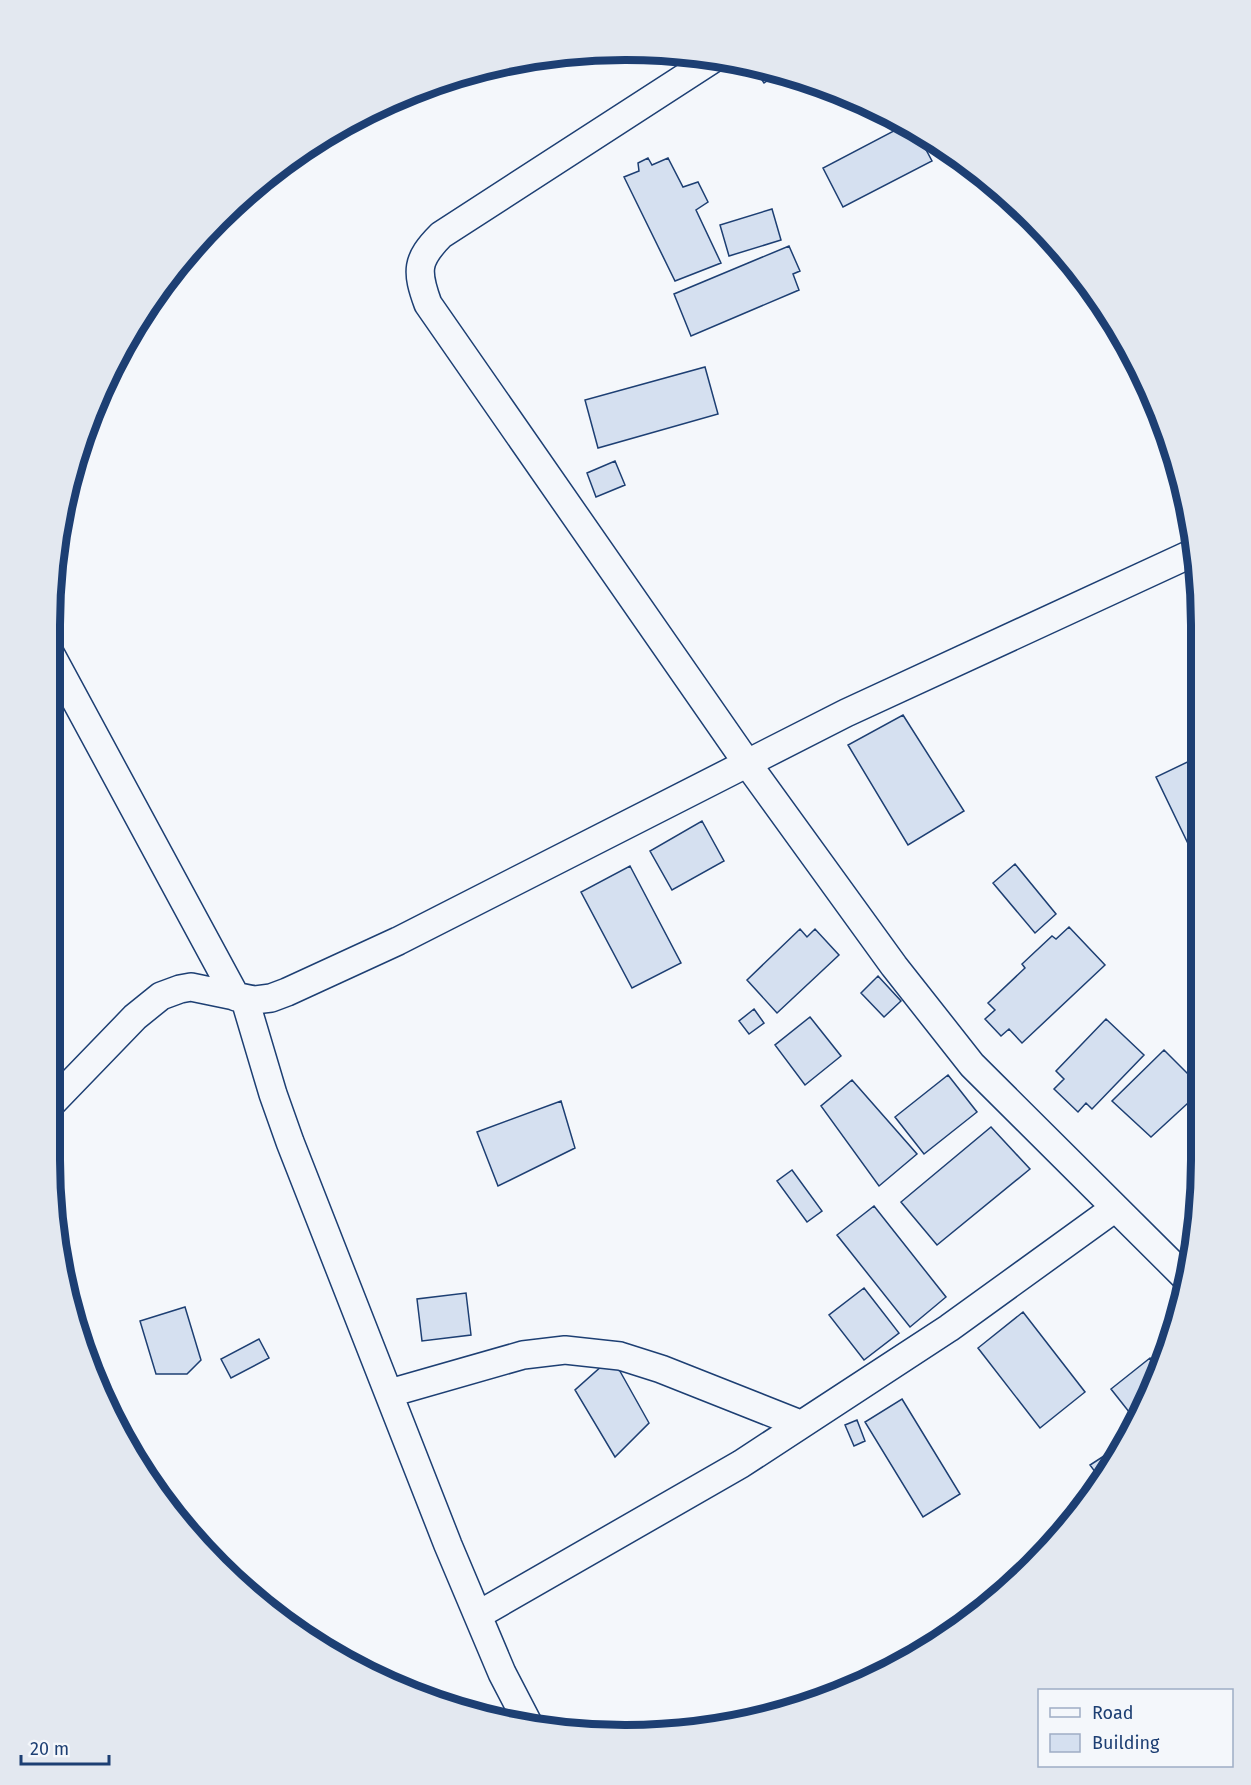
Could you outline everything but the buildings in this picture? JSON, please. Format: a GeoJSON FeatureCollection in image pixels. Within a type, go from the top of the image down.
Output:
{"type":"FeatureCollection","features":[{"type":"Feature","properties":{"kind":"street"},"geometry":{"type":"LineString","coordinates":[[703,66],[441,235],[426,250],[419,270],[428,304],[747,763],[894,966],[972,1065],[1180,1272]]}},
{"type":"Feature","properties":{"kind":"street"},"geometry":{"type":"LineString","coordinates":[[60,1095],[135,1017],[161,996],[180,988],[191,987],[261,1000],[279,995],[398,941],[846,713],[1186,555]]}},
{"type":"Feature","properties":{"kind":"street"},"geometry":{"type":"LineString","coordinates":[[60,671],[241,998],[290,1142],[448,1545],[502,1673],[525,1716]]}},
{"type":"Feature","properties":{"kind":"street"},"geometry":{"type":"LineString","coordinates":[[478,1616],[741,1464],[949,1328],[1115,1208]]}},
{"type":"Feature","properties":{"kind":"street"},"geometry":{"type":"LineString","coordinates":[[390,1394],[523,1355],[566,1350],[620,1356],[660,1369],[800,1424]]}}]}
